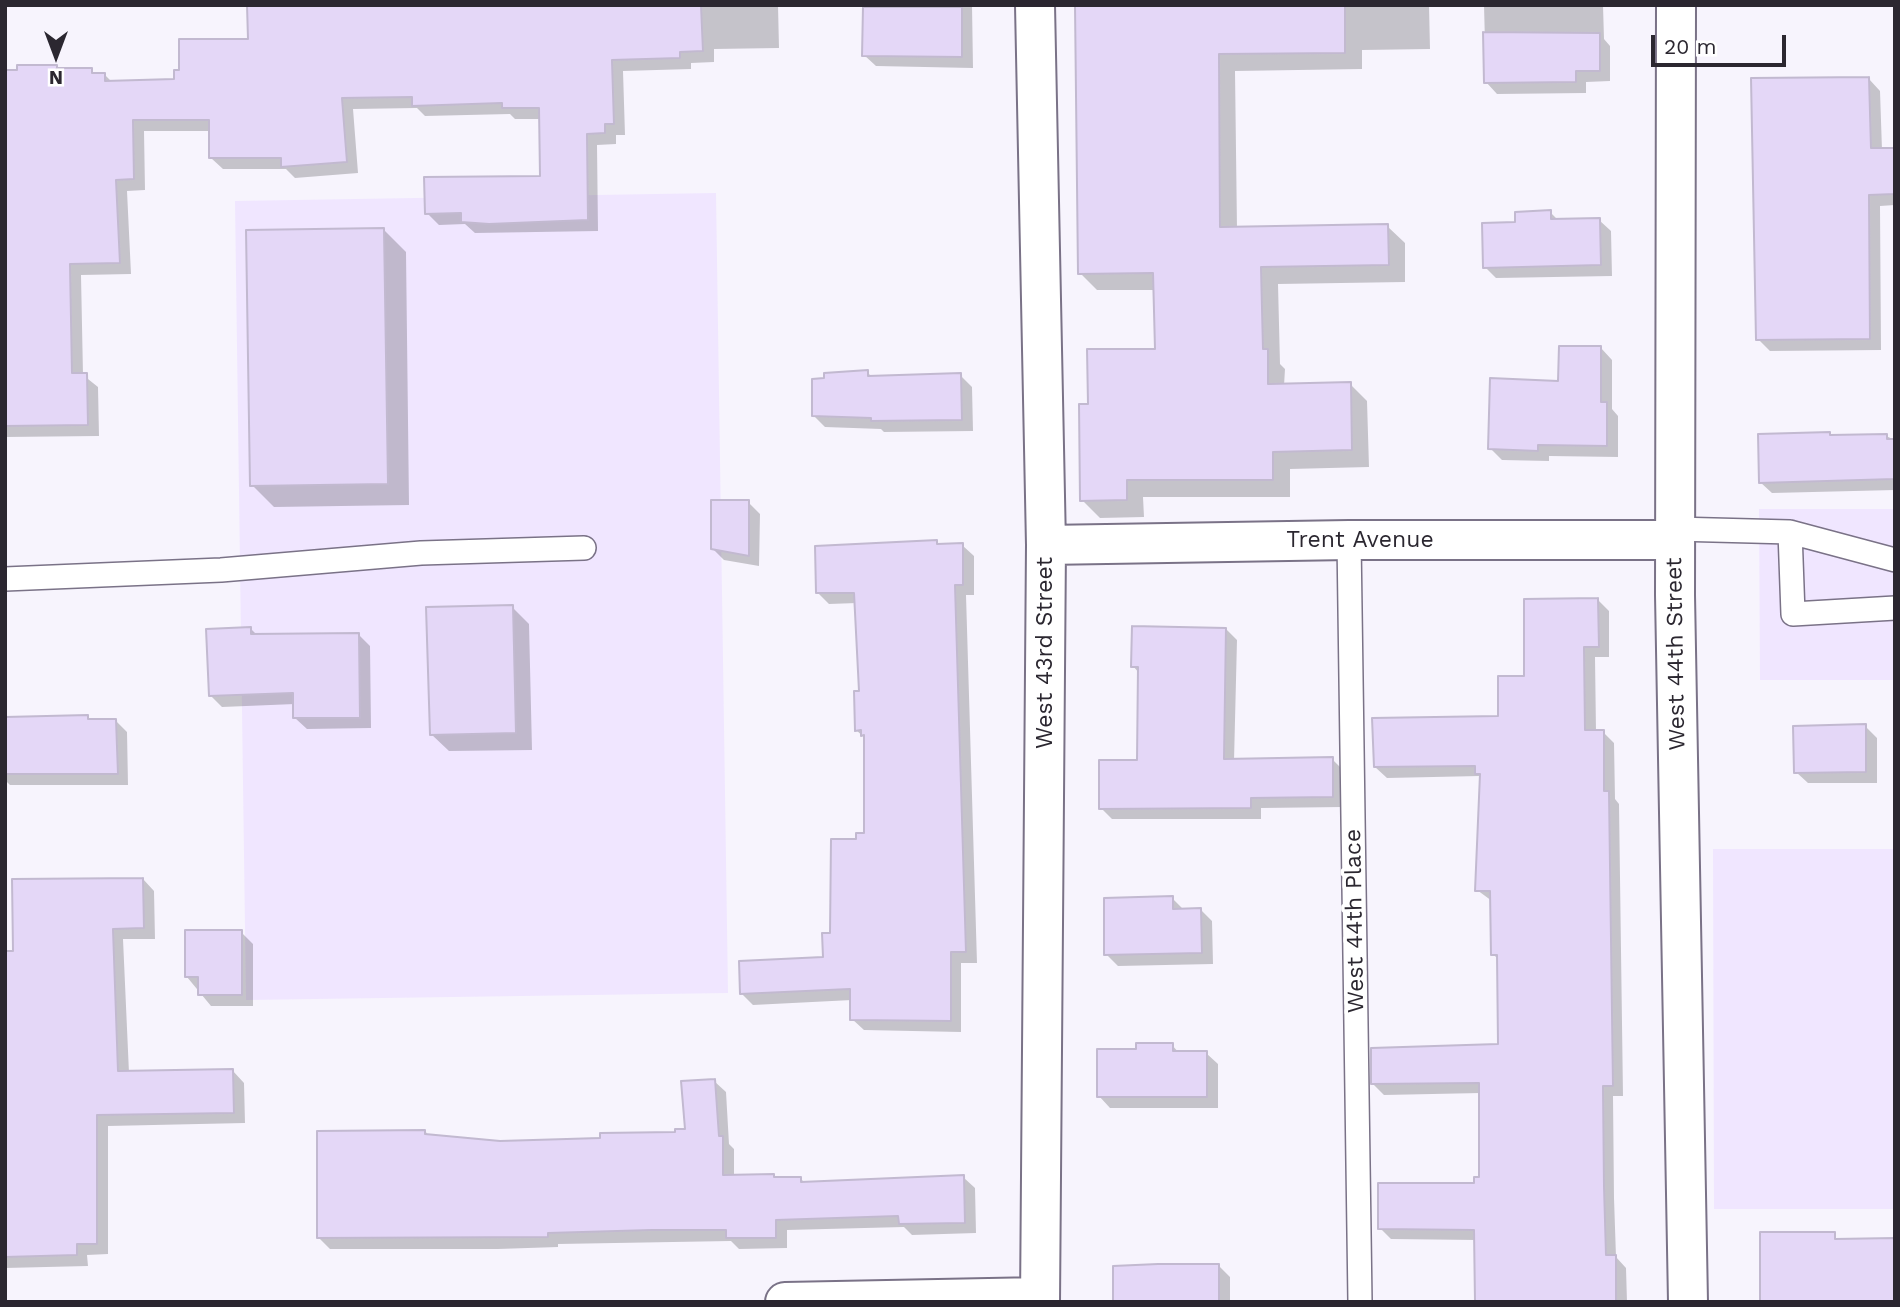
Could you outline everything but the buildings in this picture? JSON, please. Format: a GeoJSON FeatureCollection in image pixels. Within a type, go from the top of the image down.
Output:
{"type":"FeatureCollection","features":[{"type":"Feature","properties":{"kind":"street","name":"West 43rd Street"},"geometry":{"type":"LineString","coordinates":[[1035,5],[1046,545],[1040,1299]]}},
{"type":"Feature","properties":{"kind":"street","name":"West 44th Street"},"geometry":{"type":"LineString","coordinates":[[1676,5],[1675,534],[1688,1302]]}},
{"type":"Feature","properties":{"kind":"street","name":"Trent Avenue"},"geometry":{"type":"LineString","coordinates":[[1046,545],[1675,534]]}},
{"type":"Feature","properties":{"kind":"street"},"geometry":{"type":"LineString","coordinates":[[785,1302],[1040,1299]]}},
{"type":"Feature","properties":{"kind":"lane"},"geometry":{"type":"LineString","coordinates":[[1675,534],[1790,533],[1895,560]]}},
{"type":"Feature","properties":{"kind":"lane"},"geometry":{"type":"LineString","coordinates":[[1790,533],[1793,614],[1895,608]]}},
{"type":"Feature","properties":{"kind":"lane","name":"West 44th Place"},"geometry":{"type":"LineString","coordinates":[[1349,540],[1360,1302]]}},
{"type":"Feature","properties":{"kind":"lane"},"geometry":{"type":"LineString","coordinates":[[5,579],[220,570],[421,552],[584,548]]}},
{"type":"Feature","properties":{"kind":"shaded area"},"geometry":{"type":"Polygon","coordinates":[[[716,193],[728,993],[246,1000],[235,201],[716,193]]]}},
{"type":"Feature","properties":{"kind":"shaded area"},"geometry":{"type":"Polygon","coordinates":[[[1759,509],[1895,509],[1895,680],[1760,680],[1759,509]]]}},
{"type":"Feature","properties":{"kind":"shaded area"},"geometry":{"type":"Polygon","coordinates":[[[1713,849],[1895,849],[1895,1209],[1714,1209],[1713,849]]]}}]}
